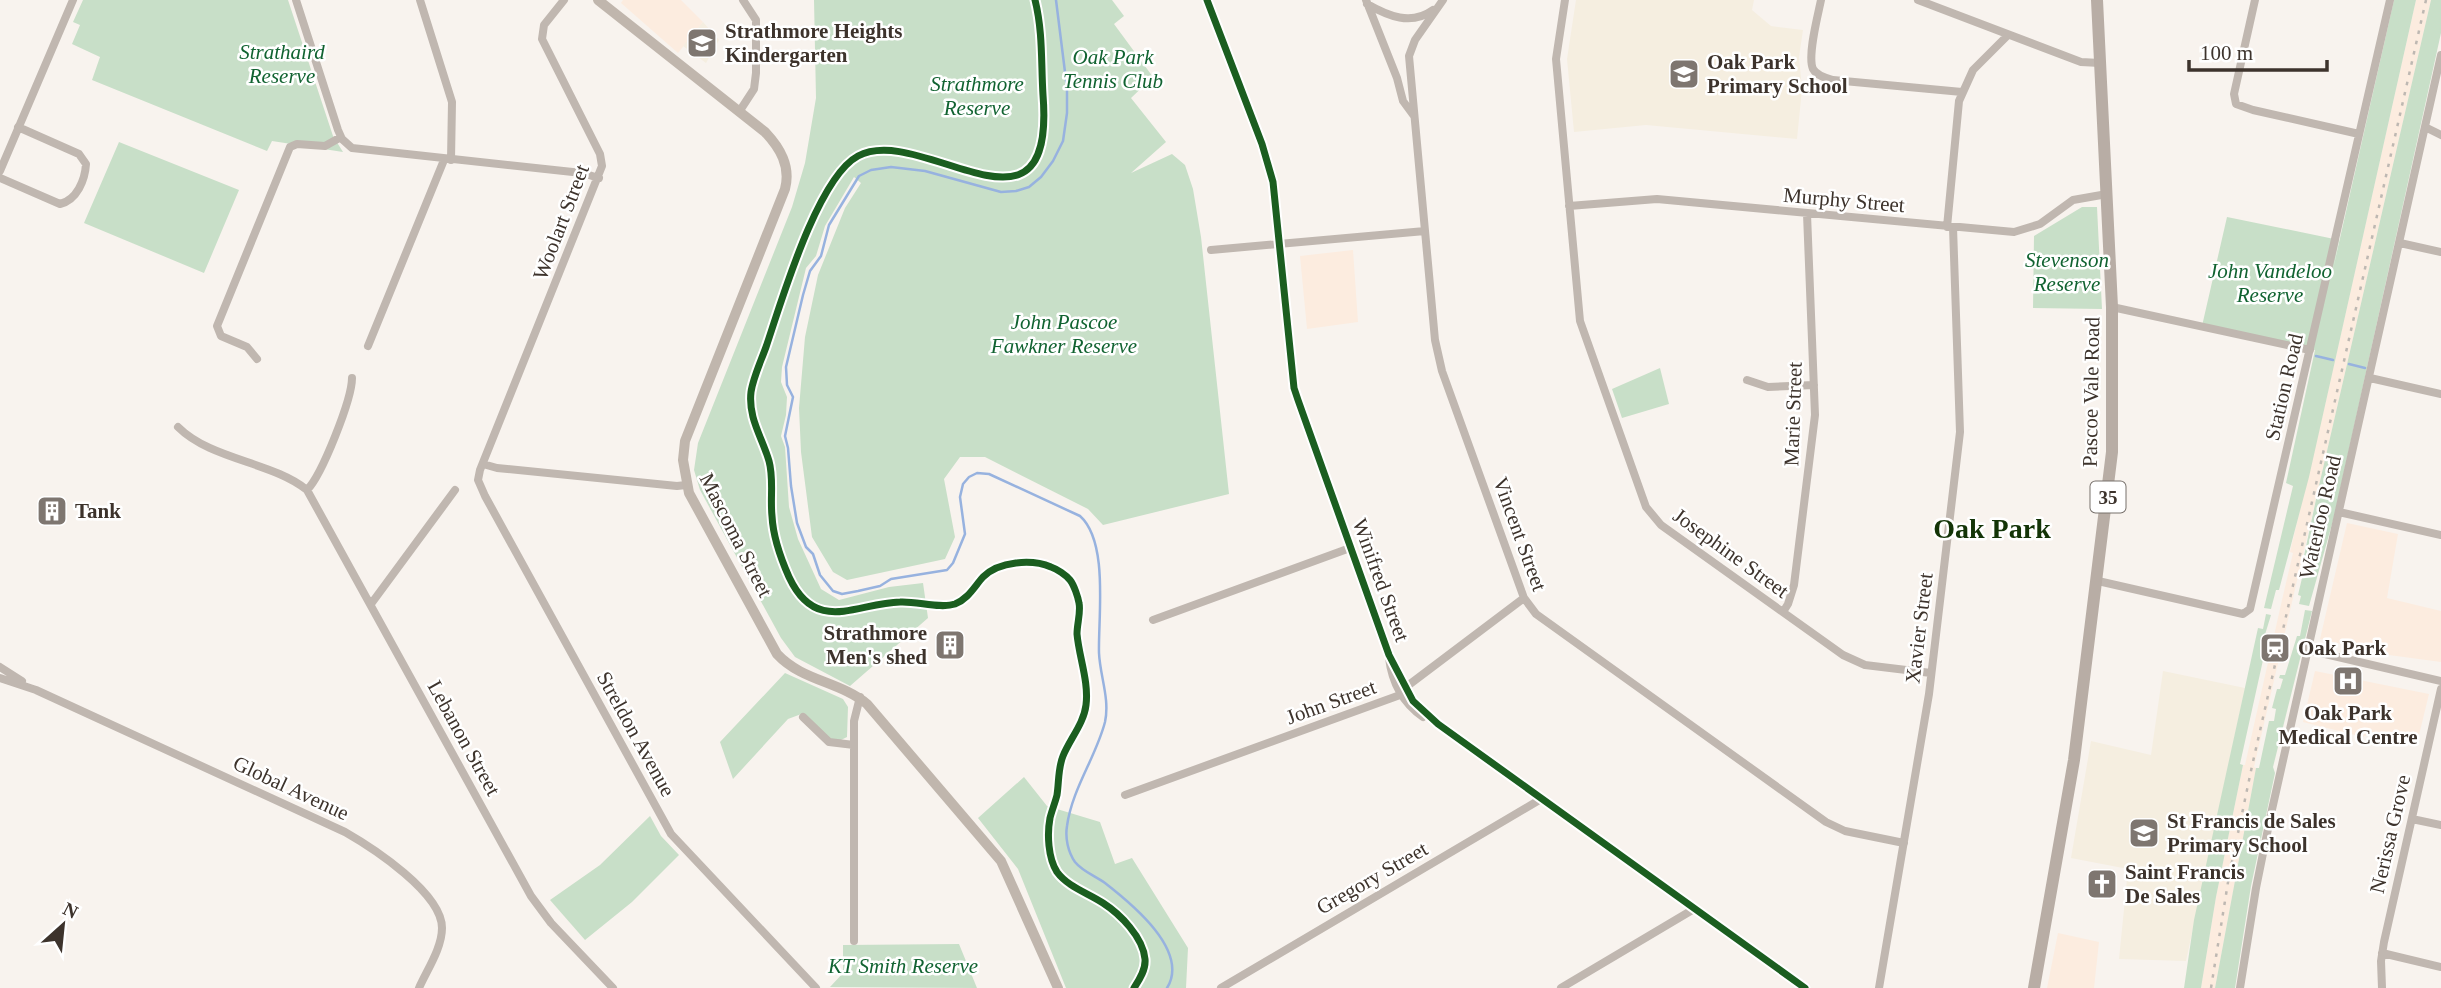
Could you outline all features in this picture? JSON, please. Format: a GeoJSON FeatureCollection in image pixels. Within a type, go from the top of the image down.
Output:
{"type":"FeatureCollection","features":[{"type":"Feature","properties":{"kind":"main road","name":"Mascoma Street"},"geometry":{"type":"LineString","coordinates":[[598,0],[739,112],[777,145],[783,158],[787,181],[685,441],[683,460],[686,485],[695,506],[777,654],[799,673],[860,698],[878,715],[1001,861],[1058,988]]}},
{"type":"Feature","properties":{"kind":"main road","name":"Pascoe Vale Road"},"geometry":{"type":"LineString","coordinates":[[2034,988],[2074,760],[2112,452],[2112,307],[2097,0]]}},
{"type":"Feature","properties":{"kind":"street"},"geometry":{"type":"LineString","coordinates":[[0,171],[73,0]]}},
{"type":"Feature","properties":{"kind":"street"},"geometry":{"type":"LineString","coordinates":[[296,0],[341,137],[352,148],[366,152],[582,173],[599,178]]}},
{"type":"Feature","properties":{"kind":"street"},"geometry":{"type":"LineString","coordinates":[[368,346],[447,160],[452,102],[420,0]]}},
{"type":"Feature","properties":{"kind":"street","name":"Woolart Street"},"geometry":{"type":"LineString","coordinates":[[483,464],[602,166],[600,154],[542,39],[544,25],[564,0]]}},
{"type":"Feature","properties":{"kind":"street"},"geometry":{"type":"LineString","coordinates":[[739,112],[749,99],[755,84],[757,28],[754,15],[743,0]]}},
{"type":"Feature","properties":{"kind":"street","name":"Winifred Street"},"geometry":{"type":"LineString","coordinates":[[1207,0],[1270,167],[1294,388],[1389,655],[1413,701],[1438,724],[1805,988]]}},
{"type":"Feature","properties":{"kind":"street","name":"Josephine Street"},"geometry":{"type":"LineString","coordinates":[[1565,0],[1556,59],[1580,321],[1646,507],[1661,525],[1855,662],[1874,667],[1931,673]]}},
{"type":"Feature","properties":{"kind":"street"},"geometry":{"type":"LineString","coordinates":[[1821,0],[1811,57],[1813,68],[1819,75],[1833,79],[1962,92]]}},
{"type":"Feature","properties":{"kind":"street"},"geometry":{"type":"LineString","coordinates":[[1918,0],[2081,62],[2100,63]]}},
{"type":"Feature","properties":{"kind":"street"},"geometry":{"type":"LineString","coordinates":[[1946,10],[1948,0]]}},
{"type":"Feature","properties":{"kind":"street"},"geometry":{"type":"LineString","coordinates":[[2255,0],[2234,94],[2236,104],[2360,134]]}},
{"type":"Feature","properties":{"kind":"street","name":"Station Road"},"geometry":{"type":"LineString","coordinates":[[2098,581],[2243,614],[2249,611],[2390,0]]}},
{"type":"Feature","properties":{"kind":"street"},"geometry":{"type":"LineString","coordinates":[[1367,2],[1386,15],[1401,18],[1424,16],[1441,2]]}},
{"type":"Feature","properties":{"kind":"street","name":"Vincent Street"},"geometry":{"type":"LineString","coordinates":[[1367,2],[1397,78],[1403,101],[1414,116]]}},
{"type":"Feature","properties":{"kind":"street"},"geometry":{"type":"LineString","coordinates":[[1411,90],[1409,56],[1412,47],[1441,2]]}},
{"type":"Feature","properties":{"kind":"street","name":"Xavier Street"},"geometry":{"type":"LineString","coordinates":[[1879,988],[1931,673],[1961,415],[1950,227],[1957,112],[1972,70],[2008,35]]}},
{"type":"Feature","properties":{"kind":"street","name":"Waterloo Road"},"geometry":{"type":"LineString","coordinates":[[2240,988],[2262,859],[2441,55]]}},
{"type":"Feature","properties":{"kind":"street","name":"Vincent Street"},"geometry":{"type":"LineString","coordinates":[[1397,78],[1405,88],[1411,90],[1438,356],[1524,598],[1536,614],[1826,822],[1845,831],[1904,842]]}},
{"type":"Feature","properties":{"kind":"street"},"geometry":{"type":"LineString","coordinates":[[0,178],[60,204],[75,196],[85,173],[86,164],[79,154],[18,127]]}},
{"type":"Feature","properties":{"kind":"street"},"geometry":{"type":"LineString","coordinates":[[2425,127],[2441,135]]}},
{"type":"Feature","properties":{"kind":"street"},"geometry":{"type":"LineString","coordinates":[[257,359],[250,349],[221,337],[216,329],[287,152],[294,144],[322,147],[341,137]]}},
{"type":"Feature","properties":{"kind":"street","name":"Murphy Street"},"geometry":{"type":"LineString","coordinates":[[1569,206],[1657,199],[2014,232],[2040,224],[2064,204],[2077,198],[2107,194]]}},
{"type":"Feature","properties":{"kind":"street","name":"Marie Street"},"geometry":{"type":"LineString","coordinates":[[1783,612],[1794,585],[1814,427],[1807,214]]}},
{"type":"Feature","properties":{"kind":"street"},"geometry":{"type":"LineString","coordinates":[[1211,250],[1425,228]]}},
{"type":"Feature","properties":{"kind":"street"},"geometry":{"type":"LineString","coordinates":[[2400,243],[2441,252]]}},
{"type":"Feature","properties":{"kind":"street"},"geometry":{"type":"LineString","coordinates":[[2112,307],[2310,351]]}},
{"type":"Feature","properties":{"kind":"street"},"geometry":{"type":"LineString","coordinates":[[178,428],[196,442],[289,479],[307,490],[318,475],[346,407],[352,377]]}},
{"type":"Feature","properties":{"kind":"street"},"geometry":{"type":"LineString","coordinates":[[2370,378],[2441,394]]}},
{"type":"Feature","properties":{"kind":"street"},"geometry":{"type":"LineString","coordinates":[[1747,380],[1768,387],[1814,385]]}},
{"type":"Feature","properties":{"kind":"street"},"geometry":{"type":"LineString","coordinates":[[483,464],[498,468],[686,485]]}},
{"type":"Feature","properties":{"kind":"street","name":"Streldon Avenue"},"geometry":{"type":"LineString","coordinates":[[483,464],[478,480],[485,496],[671,834],[816,988]]}},
{"type":"Feature","properties":{"kind":"street","name":"Lebanon Street"},"geometry":{"type":"LineString","coordinates":[[307,490],[531,896],[561,935],[613,988]]}},
{"type":"Feature","properties":{"kind":"street"},"geometry":{"type":"LineString","coordinates":[[370,604],[455,490]]}},
{"type":"Feature","properties":{"kind":"street"},"geometry":{"type":"LineString","coordinates":[[2339,512],[2441,535]]}},
{"type":"Feature","properties":{"kind":"street"},"geometry":{"type":"LineString","coordinates":[[1153,620],[1350,548]]}},
{"type":"Feature","properties":{"kind":"street","name":"John Street"},"geometry":{"type":"LineString","coordinates":[[1125,795],[1400,695],[1406,687],[1524,598]]}},
{"type":"Feature","properties":{"kind":"street"},"geometry":{"type":"LineString","coordinates":[[2308,650],[2441,681]]}},
{"type":"Feature","properties":{"kind":"street","name":"Winifred Street"},"geometry":{"type":"LineString","coordinates":[[1389,655],[1390,668],[1400,695],[1413,710],[1438,724]]}},
{"type":"Feature","properties":{"kind":"street","name":"Global Avenue"},"geometry":{"type":"LineString","coordinates":[[0,667],[36,690]]}},
{"type":"Feature","properties":{"kind":"street","name":"Global Avenue"},"geometry":{"type":"LineString","coordinates":[[0,678],[36,690],[370,846],[428,894],[439,911],[442,928],[439,944],[419,988]]}},
{"type":"Feature","properties":{"kind":"street","name":"Nerissa Grove"},"geometry":{"type":"LineString","coordinates":[[2382,988],[2382,953],[2441,689]]}},
{"type":"Feature","properties":{"kind":"street"},"geometry":{"type":"LineString","coordinates":[[854,940],[854,714],[860,698]]}},
{"type":"Feature","properties":{"kind":"street"},"geometry":{"type":"LineString","coordinates":[[803,717],[829,743],[854,745]]}},
{"type":"Feature","properties":{"kind":"street","name":"Gregory Street"},"geometry":{"type":"LineString","coordinates":[[1222,988],[1541,799]]}},
{"type":"Feature","properties":{"kind":"street"},"geometry":{"type":"LineString","coordinates":[[2412,819],[2441,825]]}},
{"type":"Feature","properties":{"kind":"street"},"geometry":{"type":"LineString","coordinates":[[1560,988],[1694,909]]}},
{"type":"Feature","properties":{"kind":"street"},"geometry":{"type":"LineString","coordinates":[[2382,953],[2441,967]]}},
{"type":"Feature","properties":{"kind":"shaded area"},"geometry":{"type":"Polygon","coordinates":[[[623,0],[681,0],[703,22],[678,53],[621,3],[623,0]]]}},
{"type":"Feature","properties":{"kind":"shaded area","name":"Oak Park Primary School"},"geometry":{"type":"Polygon","coordinates":[[[1576,0],[1754,0],[1752,10],[1771,26],[1803,30],[1799,57],[1802,89],[1797,139],[1646,125],[1574,132],[1567,59],[1576,0]]]}},
{"type":"Feature","properties":{"kind":"shaded area"},"geometry":{"type":"Polygon","coordinates":[[[2416,0],[2431,0],[2254,767],[2256,768],[2215,988],[2201,988],[2216,897],[2243,765],[2416,0]]]}},
{"type":"Feature","properties":{"kind":"shaded area","name":"Strathmore Heights Kindergarten"},"geometry":{"type":"Polygon","coordinates":[[[703,22],[719,40],[706,63],[683,46],[703,22]]]}},
{"type":"Feature","properties":{"kind":"shaded area"},"geometry":{"type":"Polygon","coordinates":[[[1353,250],[1358,322],[1307,329],[1300,256],[1353,250]]]}},
{"type":"Feature","properties":{"kind":"shaded area"},"geometry":{"type":"Polygon","coordinates":[[[2347,523],[2398,534],[2387,598],[2441,611],[2441,662],[2389,655],[2320,639],[2347,523]]]}},
{"type":"Feature","properties":{"kind":"shaded area","name":"St Francis de Sales Primary School"},"geometry":{"type":"Polygon","coordinates":[[[2163,671],[2245,688],[2186,961],[2119,959],[2128,869],[2071,858],[2091,741],[2151,755],[2163,671]]]}},
{"type":"Feature","properties":{"kind":"shaded area"},"geometry":{"type":"Polygon","coordinates":[[[2315,671],[2429,694],[2418,739],[2372,732],[2363,737],[2303,722],[2315,671]]]}},
{"type":"Feature","properties":{"kind":"shaded area"},"geometry":{"type":"Polygon","coordinates":[[[2058,933],[2099,942],[2094,988],[2047,988],[2058,933]]]}},
{"type":"Feature","properties":{"kind":"green space","name":"Strathaird Reserve"},"geometry":{"type":"Polygon","coordinates":[[[83,0],[288,0],[333,136],[343,152],[272,141],[267,151],[92,80],[100,57],[72,44],[80,25],[73,22],[83,0]]]}},
{"type":"Feature","properties":{"kind":"green space"},"geometry":{"type":"Polygon","coordinates":[[[814,0],[1112,0],[1124,16],[1114,24],[1153,77],[1131,98],[1166,142],[1131,173],[1172,154],[1185,165],[1193,189],[1201,237],[1229,494],[1103,525],[1088,509],[985,457],[960,457],[944,479],[955,537],[945,559],[847,580],[833,572],[812,537],[801,452],[799,408],[805,337],[818,275],[845,208],[861,183],[854,177],[825,226],[816,256],[806,268],[782,367],[781,382],[787,397],[781,436],[785,447],[789,507],[798,539],[821,589],[839,600],[889,587],[923,583],[928,618],[850,686],[795,657],[781,638],[700,490],[694,470],[698,443],[792,207],[805,163],[816,98],[814,0]]]}},
{"type":"Feature","properties":{"kind":"green space","name":"John Vandeloo Reserve"},"geometry":{"type":"Polygon","coordinates":[[[2394,0],[2416,0],[2309,477],[2279,590],[2276,590],[2271,609],[2264,608],[2293,486],[2286,483],[2315,350],[2202,326],[2227,217],[2339,240],[2333,269],[2394,0]]]}},
{"type":"Feature","properties":{"kind":"green space"},"geometry":{"type":"Polygon","coordinates":[[[2431,0],[2441,0],[2441,33],[2334,517],[2309,606],[2299,604],[2301,596],[2298,595],[2307,557],[2304,556],[2318,490],[2431,0]]]}},
{"type":"Feature","properties":{"kind":"green space"},"geometry":{"type":"Polygon","coordinates":[[[119,142],[239,190],[204,273],[84,223],[119,142]]]}},
{"type":"Feature","properties":{"kind":"green space","name":"Stevenson Reserve"},"geometry":{"type":"Polygon","coordinates":[[[2082,207],[2097,207],[2102,309],[2033,308],[2034,236],[2082,207]]]}},
{"type":"Feature","properties":{"kind":"green space"},"geometry":{"type":"Polygon","coordinates":[[[1660,368],[1669,404],[1622,418],[1612,389],[1660,368]]]}},
{"type":"Feature","properties":{"kind":"green space"},"geometry":{"type":"Polygon","coordinates":[[[2305,610],[2312,611],[2273,767],[2275,773],[2251,886],[2235,988],[2215,988],[2256,768],[2259,768],[2269,721],[2274,721],[2276,709],[2272,708],[2283,679],[2279,678],[2280,675],[2285,675],[2297,636],[2300,636],[2305,610]]]}},
{"type":"Feature","properties":{"kind":"green space"},"geometry":{"type":"Polygon","coordinates":[[[2266,614],[2271,615],[2263,641],[2267,642],[2240,764],[2243,765],[2216,897],[2201,988],[2184,988],[2194,920],[2258,628],[2263,629],[2266,614]]]}},
{"type":"Feature","properties":{"kind":"green space"},"geometry":{"type":"Polygon","coordinates":[[[785,673],[843,699],[848,707],[847,737],[839,741],[829,739],[804,713],[788,719],[733,779],[720,742],[785,673]]]}},
{"type":"Feature","properties":{"kind":"green space"},"geometry":{"type":"Polygon","coordinates":[[[1024,777],[1047,806],[1100,822],[1115,864],[1132,858],[1188,948],[1186,988],[1066,988],[1018,869],[978,818],[1024,777]]]}},
{"type":"Feature","properties":{"kind":"green space"},"geometry":{"type":"Polygon","coordinates":[[[650,816],[661,836],[679,855],[632,902],[585,940],[550,900],[600,865],[650,816]]]}},
{"type":"Feature","properties":{"kind":"green space","name":"KT Smith Reserve"},"geometry":{"type":"Polygon","coordinates":[[[959,944],[977,988],[830,987],[843,973],[843,945],[959,944]]]}},
{"type":"Feature","properties":{"kind":"waterway"},"geometry":{"type":"LineString","coordinates":[[1056,0],[1067,88],[1067,113],[1063,141],[1053,161],[1029,187],[1016,191],[1001,192],[925,171],[891,167],[871,170],[859,176],[829,225],[821,256],[810,271],[803,295],[786,367],[787,385],[793,397],[785,436],[797,523],[820,575],[833,591],[842,594],[880,586],[891,579],[947,570],[953,563],[965,534],[960,497],[963,484],[977,473],[989,474],[1080,516],[1089,528],[1095,543],[1100,581],[1099,653],[1106,713],[1101,735],[1070,812],[1067,840],[1075,862],[1129,903],[1165,944],[1171,959],[1172,974],[1167,988]]}},
{"type":"Feature","properties":{"kind":"waterway"},"geometry":{"type":"LineString","coordinates":[[2316,356],[2333,360]]}},
{"type":"Feature","properties":{"kind":"waterway"},"geometry":{"type":"LineString","coordinates":[[2349,364],[2365,368]]}},
{"type":"Feature","properties":{"kind":"railway"},"geometry":{"type":"LineString","coordinates":[[2211,988],[2229,876],[2252,766],[2426,0]]}},
{"type":"Feature","properties":{"kind":"cycle path"},"geometry":{"type":"LineString","coordinates":[[1035,0],[1043,95],[1041,143],[1029,169],[1007,177],[979,174],[916,155],[885,150],[858,156],[843,169],[828,189],[802,243],[755,375],[751,401],[770,468],[773,524],[778,547],[789,577],[800,595],[812,606],[824,611],[838,612],[900,602],[955,604],[964,599],[990,572],[1025,562],[1056,569],[1071,582],[1079,607],[1077,634],[1086,687],[1086,705],[1083,718],[1060,765],[1057,795],[1049,824],[1050,853],[1057,872],[1072,886],[1110,908],[1140,943],[1145,963],[1134,988]]}},
{"type":"Feature","properties":{"kind":"cycle path"},"geometry":{"type":"LineString","coordinates":[[1207,0],[1262,144],[1273,182],[1294,388],[1389,655],[1413,701],[1438,724],[1805,988]]}},
{"type":"Feature","properties":{"kind":"place","name":"Strathmore Heights Kindergarten"},"geometry":{"type":"Point","coordinates":[702,43]}},
{"type":"Feature","properties":{"kind":"place","name":"Oak Park Primary School"},"geometry":{"type":"Point","coordinates":[1684,74]}},
{"type":"Feature","properties":{"kind":"place","name":"Tank"},"geometry":{"type":"Point","coordinates":[52,511]}},
{"type":"Feature","properties":{"kind":"place","name":"Strathmore Men's shed"},"geometry":{"type":"Point","coordinates":[950,645]}},
{"type":"Feature","properties":{"kind":"place","name":"Oak Park"},"geometry":{"type":"Point","coordinates":[2275,648]}},
{"type":"Feature","properties":{"kind":"place","name":"Oak Park Medical Centre"},"geometry":{"type":"Point","coordinates":[2348,681]}},
{"type":"Feature","properties":{"kind":"place","name":"St Francis de Sales Primary School"},"geometry":{"type":"Point","coordinates":[2144,833]}},
{"type":"Feature","properties":{"kind":"place","name":"Saint Francis De Sales"},"geometry":{"type":"Point","coordinates":[2102,884]}},
{"type":"Feature","properties":{"kind":"district","name":"Oak Park"},"geometry":{"type":"Point","coordinates":[1992,528]}},
{"type":"Feature","properties":{"kind":"park label","name":"Oak Park Tennis Club"},"geometry":{"type":"Point","coordinates":[1113,69]}},
{"type":"Feature","properties":{"kind":"park label","name":"Strathmore Reserve"},"geometry":{"type":"Point","coordinates":[977,96]}},
{"type":"Feature","properties":{"kind":"park label","name":"John Pascoe Fawkner Reserve"},"geometry":{"type":"Point","coordinates":[1064,334]}}]}
